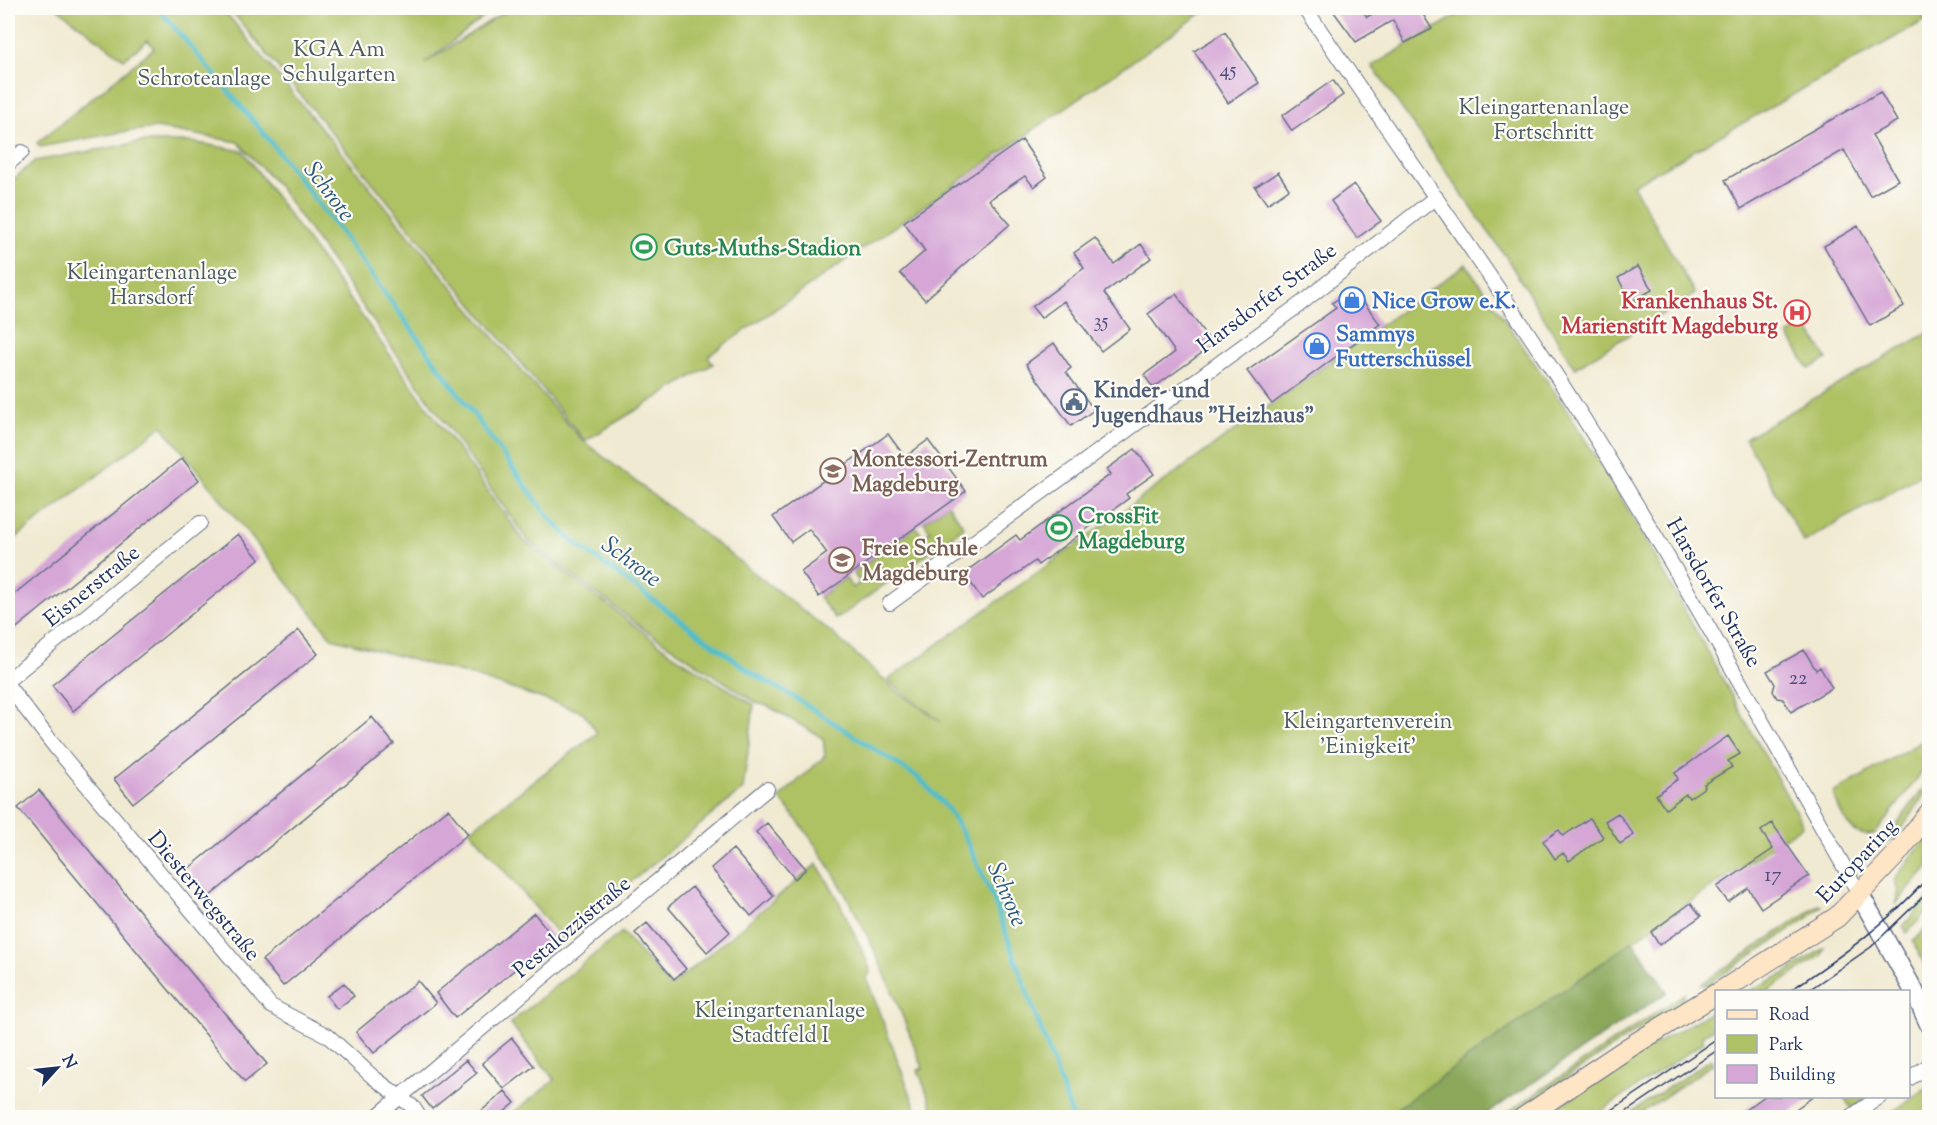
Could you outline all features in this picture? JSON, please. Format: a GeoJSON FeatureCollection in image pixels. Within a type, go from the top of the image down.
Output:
{"type":"FeatureCollection","features":[{"type":"Feature","properties":{"kind":"main road","name":"Europaring"},"geometry":{"type":"LineString","coordinates":[[1723,990],[1837,918],[1860,895],[1929,812]]}},
{"type":"Feature","properties":{"kind":"main road","name":"Europaring"},"geometry":{"type":"LineString","coordinates":[[1523,1118],[1628,1048],[1715,995]]}},
{"type":"Feature","properties":{"kind":"street","name":"Harsdorfer Straße"},"geometry":{"type":"LineString","coordinates":[[1305,8],[1436,196],[1563,386],[1629,492],[1914,991],[1929,1026]]}},
{"type":"Feature","properties":{"kind":"street"},"geometry":{"type":"LineString","coordinates":[[8,164],[22,152]]}},
{"type":"Feature","properties":{"kind":"street","name":"Harsdorfer Straße"},"geometry":{"type":"LineString","coordinates":[[890,603],[1299,305],[1436,196]]}},
{"type":"Feature","properties":{"kind":"street","name":"Eisnerstraße"},"geometry":{"type":"LineString","coordinates":[[8,680],[200,523]]}},
{"type":"Feature","properties":{"kind":"street","name":"Diesterwegstraße"},"geometry":{"type":"LineString","coordinates":[[8,686],[78,775],[271,1006],[328,1036],[373,1077],[401,1096]]}},
{"type":"Feature","properties":{"kind":"street","name":"Pestalozzistraße"},"geometry":{"type":"LineString","coordinates":[[375,1118],[767,789]]}},
{"type":"Feature","properties":{"kind":"street"},"geometry":{"type":"LineString","coordinates":[[1910,1078],[1929,1065]]}},
{"type":"Feature","properties":{"kind":"street"},"geometry":{"type":"LineString","coordinates":[[401,1096],[420,1118]]}},
{"type":"Feature","properties":{"kind":"street"},"geometry":{"type":"LineString","coordinates":[[1849,1118],[1878,1098]]}},
{"type":"Feature","properties":{"kind":"green space","name":"Kleingartenverein 'Einigkeit'"},"geometry":{"type":"Polygon","coordinates":[[[57,8],[222,8],[520,369],[583,441],[832,633],[896,690],[941,722],[888,680],[1466,264],[1567,410],[1638,526],[1803,825],[1633,941],[1385,1117],[936,1117],[918,1070],[923,1068],[863,926],[825,860],[779,798],[825,756],[823,738],[768,706],[757,703],[645,630],[528,541],[279,187],[238,142],[157,128],[40,147],[37,143],[154,48],[148,40],[124,59],[57,8]]]}},
{"type":"Feature","properties":{"kind":"green space","name":"Guts-Muths-Stadion"},"geometry":{"type":"Polygon","coordinates":[[[229,8],[495,8],[425,63],[510,8],[1209,8],[708,356],[713,364],[585,441],[229,8]]]}},
{"type":"Feature","properties":{"kind":"green space","name":"Kleingartenanlage Fortschritt"},"geometry":{"type":"Polygon","coordinates":[[[1469,8],[1929,8],[1929,18],[1633,185],[1695,294],[1575,368],[1506,257],[1372,66],[1469,8]]]}},
{"type":"Feature","properties":{"kind":"green space","name":"Kleingartenanlage Harsdorf"},"geometry":{"type":"Polygon","coordinates":[[[141,142],[192,142],[243,151],[524,541],[672,654],[754,705],[743,789],[562,939],[470,830],[597,733],[583,712],[469,675],[332,638],[162,426],[8,544],[8,184],[35,161],[141,142]]]}},
{"type":"Feature","properties":{"kind":"green space"},"geometry":{"type":"Polygon","coordinates":[[[1806,324],[1827,359],[1809,369],[1788,335],[1806,324]]]}},
{"type":"Feature","properties":{"kind":"green space"},"geometry":{"type":"Polygon","coordinates":[[[1929,332],[1929,470],[1804,542],[1745,438],[1929,332]]]}},
{"type":"Feature","properties":{"kind":"green space"},"geometry":{"type":"Polygon","coordinates":[[[948,504],[964,527],[841,616],[835,618],[819,597],[846,578],[852,588],[860,583],[853,573],[916,527],[923,536],[930,531],[924,522],[948,504]]]}},
{"type":"Feature","properties":{"kind":"green space"},"geometry":{"type":"Polygon","coordinates":[[[1929,737],[1929,763],[1876,833],[1867,835],[1853,830],[1843,817],[1833,793],[1929,737]]]}},
{"type":"Feature","properties":{"kind":"green space"},"geometry":{"type":"Polygon","coordinates":[[[1929,780],[1929,788],[1907,820],[1895,836],[1882,845],[1929,780]]]}},
{"type":"Feature","properties":{"kind":"green space"},"geometry":{"type":"Polygon","coordinates":[[[1929,834],[1929,866],[1895,905],[1899,890],[1894,880],[1929,834]]]}},
{"type":"Feature","properties":{"kind":"green space","name":"Kleingartenanlage Stadtfeld I"},"geometry":{"type":"Polygon","coordinates":[[[817,864],[835,893],[867,961],[871,973],[866,977],[919,1117],[508,1117],[555,1080],[510,1023],[622,932],[670,987],[817,864]]]}},
{"type":"Feature","properties":{"kind":"green space"},"geometry":{"type":"Polygon","coordinates":[[[1929,897],[1929,909],[1907,933],[1903,926],[1929,897]]]}},
{"type":"Feature","properties":{"kind":"green space"},"geometry":{"type":"Polygon","coordinates":[[[1819,905],[1821,906],[1808,918],[1705,986],[1701,984],[1819,905]]]}},
{"type":"Feature","properties":{"kind":"green space"},"geometry":{"type":"Polygon","coordinates":[[[1929,926],[1929,974],[1913,942],[1929,926]]]}},
{"type":"Feature","properties":{"kind":"green space"},"geometry":{"type":"Polygon","coordinates":[[[1633,941],[1667,992],[1482,1117],[1385,1117],[1633,941]]]}},
{"type":"Feature","properties":{"kind":"green space"},"geometry":{"type":"Polygon","coordinates":[[[1824,948],[1822,955],[1770,990],[1751,990],[1786,973],[1824,948]]]}},
{"type":"Feature","properties":{"kind":"green space"},"geometry":{"type":"Polygon","coordinates":[[[1684,994],[1682,1001],[1507,1117],[1499,1118],[1684,994]]]}},
{"type":"Feature","properties":{"kind":"green space"},"geometry":{"type":"Polygon","coordinates":[[[1715,1010],[1715,1027],[1701,1037],[1704,1042],[1592,1117],[1541,1118],[1638,1054],[1715,1010]]]}},
{"type":"Feature","properties":{"kind":"green space"},"geometry":{"type":"Polygon","coordinates":[[[1711,1059],[1714,1063],[1635,1117],[1624,1117],[1711,1059]]]}},
{"type":"Feature","properties":{"kind":"green space"},"geometry":{"type":"Polygon","coordinates":[[[1929,1089],[1929,1117],[1885,1117],[1929,1089]]]}},
{"type":"Feature","properties":{"kind":"green space"},"geometry":{"type":"Polygon","coordinates":[[[1845,1098],[1868,1098],[1851,1109],[1845,1098]]]}},
{"type":"Feature","properties":{"kind":"building"},"geometry":{"type":"Polygon","coordinates":[[[1331,8],[1361,8],[1367,17],[1382,8],[1419,8],[1432,29],[1405,43],[1393,20],[1356,42],[1331,8]]]}},
{"type":"Feature","properties":{"kind":"building"},"geometry":{"type":"Polygon","coordinates":[[[1225,32],[1259,83],[1228,103],[1194,51],[1225,32]]]}},
{"type":"Feature","properties":{"kind":"building"},"geometry":{"type":"Polygon","coordinates":[[[1333,80],[1343,95],[1292,131],[1282,116],[1333,80]]]}},
{"type":"Feature","properties":{"kind":"building"},"geometry":{"type":"Polygon","coordinates":[[[1880,92],[1897,121],[1872,135],[1898,180],[1870,196],[1844,150],[1741,209],[1725,180],[1880,92]]]}},
{"type":"Feature","properties":{"kind":"building"},"geometry":{"type":"Polygon","coordinates":[[[1022,140],[1047,177],[1034,187],[1025,176],[989,200],[1010,224],[925,300],[900,273],[925,251],[904,222],[1022,140]]]}},
{"type":"Feature","properties":{"kind":"building"},"geometry":{"type":"Polygon","coordinates":[[[1278,172],[1289,189],[1267,204],[1255,187],[1278,172]]]}},
{"type":"Feature","properties":{"kind":"building"},"geometry":{"type":"Polygon","coordinates":[[[1354,184],[1381,221],[1357,238],[1331,201],[1354,184]]]}},
{"type":"Feature","properties":{"kind":"building"},"geometry":{"type":"Polygon","coordinates":[[[1858,226],[1904,306],[1870,326],[1824,246],[1858,226]]]}},
{"type":"Feature","properties":{"kind":"building"},"geometry":{"type":"Polygon","coordinates":[[[1095,238],[1114,264],[1141,244],[1151,258],[1104,293],[1130,329],[1101,351],[1064,301],[1041,318],[1032,307],[1084,268],[1074,253],[1095,238]]]}},
{"type":"Feature","properties":{"kind":"building"},"geometry":{"type":"Polygon","coordinates":[[[1638,266],[1652,290],[1631,302],[1618,278],[1638,266]]]}},
{"type":"Feature","properties":{"kind":"building"},"geometry":{"type":"Polygon","coordinates":[[[1349,291],[1357,293],[1380,324],[1272,404],[1247,371],[1336,308],[1332,303],[1349,291]]]}},
{"type":"Feature","properties":{"kind":"building"},"geometry":{"type":"Polygon","coordinates":[[[1176,294],[1213,345],[1153,388],[1144,375],[1175,352],[1148,314],[1176,294]]]}},
{"type":"Feature","properties":{"kind":"building"},"geometry":{"type":"Polygon","coordinates":[[[1054,343],[1071,368],[1066,372],[1094,410],[1071,426],[1026,364],[1054,343]]]}},
{"type":"Feature","properties":{"kind":"building"},"geometry":{"type":"Polygon","coordinates":[[[888,434],[905,457],[928,440],[966,491],[819,597],[801,572],[827,553],[809,529],[791,542],[773,517],[888,434]]]}},
{"type":"Feature","properties":{"kind":"building"},"geometry":{"type":"Polygon","coordinates":[[[1135,449],[1154,474],[1126,494],[1129,498],[1038,565],[1035,561],[982,599],[964,573],[1016,535],[1020,540],[1111,474],[1107,469],[1135,449]]]}},
{"type":"Feature","properties":{"kind":"building"},"geometry":{"type":"Polygon","coordinates":[[[182,458],[199,480],[8,635],[8,599],[182,458]]]}},
{"type":"Feature","properties":{"kind":"building"},"geometry":{"type":"Polygon","coordinates":[[[238,534],[259,559],[73,711],[52,685],[238,534]]]}},
{"type":"Feature","properties":{"kind":"building"},"geometry":{"type":"Polygon","coordinates":[[[299,630],[318,654],[133,803],[114,779],[299,630]]]}},
{"type":"Feature","properties":{"kind":"building"},"geometry":{"type":"Polygon","coordinates":[[[1804,650],[1816,670],[1820,667],[1832,688],[1791,712],[1783,699],[1777,698],[1773,691],[1775,684],[1767,671],[1804,650]]]}},
{"type":"Feature","properties":{"kind":"building"},"geometry":{"type":"Polygon","coordinates":[[[372,717],[394,744],[210,896],[188,869],[372,717]]]}},
{"type":"Feature","properties":{"kind":"building"},"geometry":{"type":"Polygon","coordinates":[[[1728,736],[1740,754],[1728,761],[1732,767],[1704,784],[1705,787],[1689,798],[1686,794],[1666,809],[1656,795],[1678,779],[1675,773],[1728,736]]]}},
{"type":"Feature","properties":{"kind":"building"},"geometry":{"type":"Polygon","coordinates":[[[39,790],[267,1064],[245,1082],[18,808],[39,790]]]}},
{"type":"Feature","properties":{"kind":"building"},"geometry":{"type":"Polygon","coordinates":[[[448,809],[468,834],[283,986],[262,960],[448,809]]]}},
{"type":"Feature","properties":{"kind":"building"},"geometry":{"type":"Polygon","coordinates":[[[1618,813],[1634,835],[1620,844],[1605,821],[1618,813]]]}},
{"type":"Feature","properties":{"kind":"building"},"geometry":{"type":"Polygon","coordinates":[[[1590,818],[1603,837],[1569,861],[1563,853],[1555,859],[1543,841],[1559,830],[1563,836],[1590,818]]]}},
{"type":"Feature","properties":{"kind":"building"},"geometry":{"type":"Polygon","coordinates":[[[767,823],[806,869],[795,879],[756,832],[767,823]]]}},
{"type":"Feature","properties":{"kind":"building"},"geometry":{"type":"Polygon","coordinates":[[[1772,823],[1809,876],[1761,908],[1748,888],[1728,902],[1717,887],[1773,849],[1761,831],[1772,823]]]}},
{"type":"Feature","properties":{"kind":"building"},"geometry":{"type":"Polygon","coordinates":[[[733,849],[774,896],[751,916],[711,868],[733,849]]]}},
{"type":"Feature","properties":{"kind":"building"},"geometry":{"type":"Polygon","coordinates":[[[692,887],[730,932],[707,952],[668,907],[692,887]]]}},
{"type":"Feature","properties":{"kind":"building"},"geometry":{"type":"Polygon","coordinates":[[[1691,903],[1701,916],[1659,945],[1651,932],[1691,903]]]}},
{"type":"Feature","properties":{"kind":"building"},"geometry":{"type":"Polygon","coordinates":[[[534,913],[554,938],[455,1018],[436,993],[534,913]]]}},
{"type":"Feature","properties":{"kind":"building"},"geometry":{"type":"Polygon","coordinates":[[[647,923],[686,969],[674,979],[635,933],[647,923]]]}},
{"type":"Feature","properties":{"kind":"building"},"geometry":{"type":"Polygon","coordinates":[[[418,981],[436,1003],[374,1053],[356,1032],[418,981]]]}},
{"type":"Feature","properties":{"kind":"building"},"geometry":{"type":"Polygon","coordinates":[[[344,983],[354,996],[337,1009],[327,996],[344,983]]]}},
{"type":"Feature","properties":{"kind":"building"},"geometry":{"type":"Polygon","coordinates":[[[512,1038],[534,1066],[504,1089],[482,1063],[512,1038]]]}},
{"type":"Feature","properties":{"kind":"building"},"geometry":{"type":"Polygon","coordinates":[[[466,1060],[477,1073],[432,1109],[422,1096],[466,1060]]]}},
{"type":"Feature","properties":{"kind":"building"},"geometry":{"type":"Polygon","coordinates":[[[505,1091],[515,1103],[497,1118],[473,1118],[505,1091]]]}},
{"type":"Feature","properties":{"kind":"building"},"geometry":{"type":"Polygon","coordinates":[[[1762,1098],[1811,1098],[1783,1118],[1734,1118],[1762,1098]]]}},
{"type":"Feature","properties":{"kind":"waterway","name":"Schrote"},"geometry":{"type":"LineString","coordinates":[[158,8],[262,131],[339,230],[547,515],[570,539],[755,675],[789,694],[919,778],[947,808],[965,837],[992,895],[1073,1118]]}},
{"type":"Feature","properties":{"kind":"tram line"},"geometry":{"type":"LineString","coordinates":[[1791,990],[1881,924],[1930,875]]}},
{"type":"Feature","properties":{"kind":"tram line"},"geometry":{"type":"LineString","coordinates":[[1809,990],[1871,947],[1930,890]]}},
{"type":"Feature","properties":{"kind":"tram line"},"geometry":{"type":"LineString","coordinates":[[1600,1118],[1715,1041]]}},
{"type":"Feature","properties":{"kind":"tram line"},"geometry":{"type":"LineString","coordinates":[[1617,1118],[1715,1052]]}},
{"type":"Feature","properties":{"kind":"place","name":"Guts-Muths-Stadion"},"geometry":{"type":"Point","coordinates":[644,247]}},
{"type":"Feature","properties":{"kind":"place","name":"Nice Grow e.K."},"geometry":{"type":"Point","coordinates":[1352,300]}},
{"type":"Feature","properties":{"kind":"place","name":"Krankenhaus St. Marienstift Magdeburg"},"geometry":{"type":"Point","coordinates":[1797,313]}},
{"type":"Feature","properties":{"kind":"place","name":"Sammys Futterschüssel"},"geometry":{"type":"Point","coordinates":[1317,346]}},
{"type":"Feature","properties":{"kind":"place","name":"Kinder- und Jugendhaus \"Heizhaus\""},"geometry":{"type":"Point","coordinates":[1074,402]}},
{"type":"Feature","properties":{"kind":"place","name":"Montessori-Zentrum Magdeburg"},"geometry":{"type":"Point","coordinates":[833,471]}},
{"type":"Feature","properties":{"kind":"place","name":"CrossFit Magdeburg"},"geometry":{"type":"Point","coordinates":[1059,528]}},
{"type":"Feature","properties":{"kind":"place","name":"Freie Schule Magdeburg"},"geometry":{"type":"Point","coordinates":[842,560]}},
{"type":"Feature","properties":{"kind":"park label","name":"KGA Am Schulgarten"},"geometry":{"type":"Point","coordinates":[339,60]}},
{"type":"Feature","properties":{"kind":"park label","name":"Schroteanlage"},"geometry":{"type":"Point","coordinates":[204,77]}}]}
